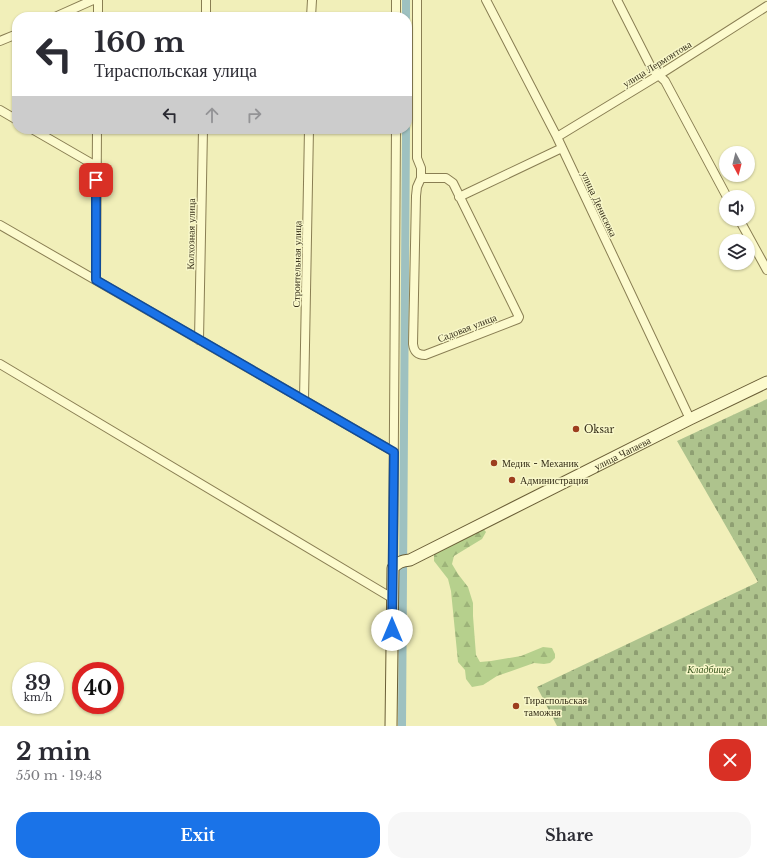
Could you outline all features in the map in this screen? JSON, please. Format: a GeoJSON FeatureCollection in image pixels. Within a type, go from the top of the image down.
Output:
{"type":"FeatureCollection","features":[{"type":"Feature","properties":{"kind":"street"},"geometry":{"type":"LineString","coordinates":[[66,12],[93,0]]}},
{"type":"Feature","properties":{"kind":"street"},"geometry":{"type":"LineString","coordinates":[[98,0],[98,12]]}},
{"type":"Feature","properties":{"kind":"street"},"geometry":{"type":"LineString","coordinates":[[206,0],[206,12]]}},
{"type":"Feature","properties":{"kind":"street"},"geometry":{"type":"LineString","coordinates":[[311,12],[312,0]]}},
{"type":"Feature","properties":{"kind":"street"},"geometry":{"type":"LineString","coordinates":[[396,0],[396,12]]}},
{"type":"Feature","properties":{"kind":"street","name":"Садовая улица"},"geometry":{"type":"LineString","coordinates":[[417,0],[417,158],[421,168],[421,178],[417,187],[416,196],[414,350],[420,355],[425,355],[518,319],[518,315],[453,183],[446,178],[421,178]]}},
{"type":"Feature","properties":{"kind":"street","name":"улица Денисюка"},"geometry":{"type":"LineString","coordinates":[[486,0],[562,148],[690,419]]}},
{"type":"Feature","properties":{"kind":"street"},"geometry":{"type":"LineString","coordinates":[[617,0],[652,69],[665,81],[723,190]]}},
{"type":"Feature","properties":{"kind":"street","name":"улица Лермонтова"},"geometry":{"type":"LineString","coordinates":[[556,137],[659,75],[767,6]]}},
{"type":"Feature","properties":{"kind":"street"},"geometry":{"type":"LineString","coordinates":[[0,41],[12,36]]}},
{"type":"Feature","properties":{"kind":"street"},"geometry":{"type":"LineString","coordinates":[[0,110],[12,117]]}},
{"type":"Feature","properties":{"kind":"street"},"geometry":{"type":"LineString","coordinates":[[41,134],[96,166]]}},
{"type":"Feature","properties":{"kind":"street"},"geometry":{"type":"LineString","coordinates":[[96,280],[97,134]]}},
{"type":"Feature","properties":{"kind":"street","name":"Колхозная улица"},"geometry":{"type":"LineString","coordinates":[[199,340],[203,134]]}},
{"type":"Feature","properties":{"kind":"street","name":"Строительная улица"},"geometry":{"type":"LineString","coordinates":[[304,400],[309,134]]}},
{"type":"Feature","properties":{"kind":"street"},"geometry":{"type":"LineString","coordinates":[[391,726],[392,598],[401,563],[394,452],[396,134]]}},
{"type":"Feature","properties":{"kind":"street"},"geometry":{"type":"LineString","coordinates":[[459,197],[562,148]]}},
{"type":"Feature","properties":{"kind":"street"},"geometry":{"type":"LineString","coordinates":[[0,225],[394,452]]}},
{"type":"Feature","properties":{"kind":"street"},"geometry":{"type":"LineString","coordinates":[[743,226],[767,270]]}},
{"type":"Feature","properties":{"kind":"street"},"geometry":{"type":"LineString","coordinates":[[0,364],[392,598]]}},
{"type":"Feature","properties":{"kind":"street","name":"улица Чапаева"},"geometry":{"type":"LineString","coordinates":[[401,563],[767,382]]}},
{"type":"Feature","properties":{"kind":"green space","name":"Кладбище"},"geometry":{"type":"Polygon","coordinates":[[[767,399],[767,726],[557,726],[537,687],[758,582],[677,441],[767,399]]]}},
{"type":"Feature","properties":{"kind":"green space"},"geometry":{"type":"Polygon","coordinates":[[[482,527],[486,532],[482,539],[454,556],[452,564],[468,587],[473,603],[476,655],[480,662],[491,661],[521,656],[543,647],[552,648],[555,658],[550,663],[534,663],[497,676],[483,685],[472,687],[466,679],[465,670],[458,662],[451,591],[448,579],[434,561],[434,552],[482,527]]]}},
{"type":"Feature","properties":{"kind":"waterway"},"geometry":{"type":"LineString","coordinates":[[406,0],[406,12]]}},
{"type":"Feature","properties":{"kind":"waterway"},"geometry":{"type":"LineString","coordinates":[[402,726],[406,134]]}},
{"type":"Feature","properties":{"kind":"place","name":"Oksar"},"geometry":{"type":"Point","coordinates":[576,429]}},
{"type":"Feature","properties":{"kind":"place","name":"Медик - Механик"},"geometry":{"type":"Point","coordinates":[494,463]}},
{"type":"Feature","properties":{"kind":"place","name":"Администрация"},"geometry":{"type":"Point","coordinates":[512,480]}},
{"type":"Feature","properties":{"kind":"place","name":"Тираспольская таможня"},"geometry":{"type":"Point","coordinates":[516,706]}},
{"type":"Feature","properties":{"kind":"route"},"geometry":{"type":"LineString","coordinates":[[96,180],[96,280],[394,452],[392,630]]}}]}
